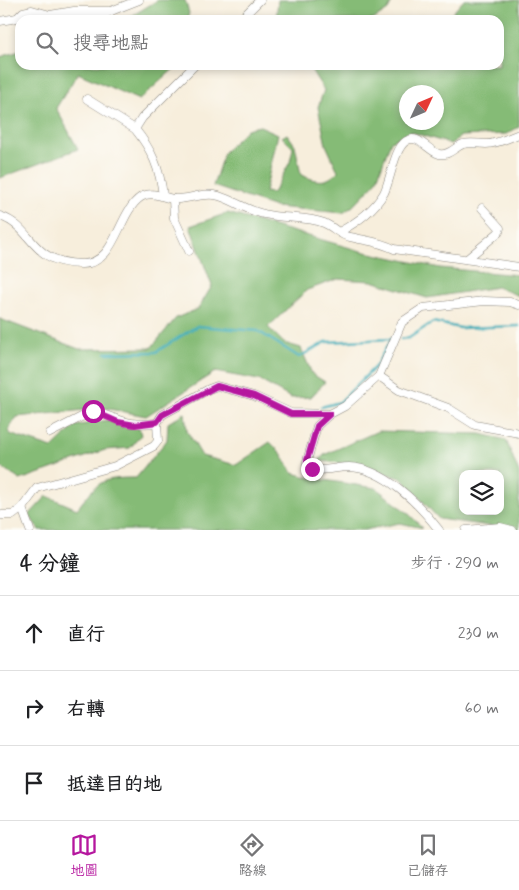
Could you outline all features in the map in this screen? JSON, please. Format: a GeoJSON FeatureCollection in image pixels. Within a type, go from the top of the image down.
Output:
{"type":"FeatureCollection","features":[{"type":"Feature","properties":{"kind":"street"},"geometry":{"type":"LineString","coordinates":[[105,15],[139,0]]}},
{"type":"Feature","properties":{"kind":"street"},"geometry":{"type":"LineString","coordinates":[[245,15],[260,0]]}},
{"type":"Feature","properties":{"kind":"street"},"geometry":{"type":"LineString","coordinates":[[20,15],[23,12],[32,10],[50,15],[74,10],[112,11]]}},
{"type":"Feature","properties":{"kind":"street"},"geometry":{"type":"LineString","coordinates":[[0,21],[15,18]]}},
{"type":"Feature","properties":{"kind":"street"},"geometry":{"type":"LineString","coordinates":[[135,129],[142,118],[190,70]]}},
{"type":"Feature","properties":{"kind":"street"},"geometry":{"type":"LineString","coordinates":[[87,99],[135,129],[149,146],[160,174],[163,196]]}},
{"type":"Feature","properties":{"kind":"street"},"geometry":{"type":"LineString","coordinates":[[339,232],[359,221],[383,195],[390,180],[399,148],[404,142],[410,139],[418,140],[440,154],[448,154],[463,144],[496,143],[519,134]]}},
{"type":"Feature","properties":{"kind":"street"},"geometry":{"type":"LineString","coordinates":[[0,216],[12,220],[41,253],[51,259],[81,264],[92,262],[107,251],[132,204],[143,196],[163,196],[173,199],[218,195],[262,214],[323,222],[348,237],[377,241],[394,249],[519,267]]}},
{"type":"Feature","properties":{"kind":"street"},"geometry":{"type":"LineString","coordinates":[[173,199],[174,218],[188,252]]}},
{"type":"Feature","properties":{"kind":"street"},"geometry":{"type":"LineString","coordinates":[[467,259],[498,232],[500,228],[482,208]]}},
{"type":"Feature","properties":{"kind":"street"},"geometry":{"type":"LineString","coordinates":[[439,530],[400,488],[392,483],[359,469],[349,467],[320,470],[307,466],[317,426],[330,414],[345,406],[379,376],[402,322],[423,308],[484,301],[510,302],[519,305]]}},
{"type":"Feature","properties":{"kind":"street"},"geometry":{"type":"LineString","coordinates":[[379,376],[398,390],[448,408],[475,424],[519,433]]}},
{"type":"Feature","properties":{"kind":"street"},"geometry":{"type":"LineString","coordinates":[[0,515],[13,515],[22,508],[37,488],[115,466],[154,446],[158,440],[157,422],[162,415],[217,386],[254,396],[291,414],[330,414]]}},
{"type":"Feature","properties":{"kind":"street"},"geometry":{"type":"LineString","coordinates":[[50,432],[93,411],[118,422],[135,425],[157,422]]}},
{"type":"Feature","properties":{"kind":"street"},"geometry":{"type":"LineString","coordinates":[[22,508],[30,530]]}},
{"type":"Feature","properties":{"kind":"street"},"geometry":{"type":"LineString","coordinates":[[466,530],[500,527],[512,530]]}},
{"type":"Feature","properties":{"kind":"green space"},"geometry":{"type":"Polygon","coordinates":[[[158,0],[185,0],[189,13],[188,15],[133,15],[158,0]]]}},
{"type":"Feature","properties":{"kind":"green space"},"geometry":{"type":"Polygon","coordinates":[[[278,0],[393,0],[388,10],[380,15],[276,15],[278,0]]]}},
{"type":"Feature","properties":{"kind":"green space"},"geometry":{"type":"Polygon","coordinates":[[[464,0],[519,0],[519,127],[506,134],[461,136],[451,144],[411,132],[391,141],[376,182],[353,206],[343,213],[275,207],[213,186],[224,152],[247,129],[260,126],[278,134],[265,192],[273,193],[290,162],[293,148],[282,137],[287,134],[295,145],[301,175],[311,179],[325,180],[334,175],[338,171],[326,145],[318,107],[324,90],[311,70],[504,70],[504,15],[451,15],[464,0]]]}},
{"type":"Feature","properties":{"kind":"green space"},"geometry":{"type":"Polygon","coordinates":[[[15,52],[15,70],[172,70],[139,100],[78,73],[56,108],[78,149],[0,178],[0,57],[15,52]]]}},
{"type":"Feature","properties":{"kind":"green space"},"geometry":{"type":"Polygon","coordinates":[[[228,213],[361,251],[440,268],[519,275],[519,296],[497,287],[427,298],[372,281],[338,279],[307,290],[268,327],[284,343],[301,348],[312,374],[325,382],[311,397],[291,398],[259,380],[215,372],[146,416],[104,408],[17,417],[9,429],[10,434],[52,448],[75,426],[108,420],[139,428],[141,435],[130,448],[105,450],[20,480],[0,466],[0,319],[79,349],[151,348],[176,318],[198,309],[212,286],[190,226],[228,213]]]}},
{"type":"Feature","properties":{"kind":"green space"},"geometry":{"type":"Polygon","coordinates":[[[185,413],[187,431],[202,456],[236,465],[270,442],[281,453],[293,473],[311,478],[376,488],[409,514],[423,528],[400,523],[364,530],[39,530],[29,515],[47,496],[77,509],[90,492],[101,483],[107,480],[136,478],[167,440],[168,423],[185,413]]]}},
{"type":"Feature","properties":{"kind":"green space"},"geometry":{"type":"Polygon","coordinates":[[[378,431],[481,434],[506,440],[519,473],[519,530],[439,519],[401,478],[352,464],[319,461],[324,455],[378,431]]]}},
{"type":"Feature","properties":{"kind":"waterway"},"geometry":{"type":"LineString","coordinates":[[401,339],[409,338],[433,322],[460,328],[519,326]]}},
{"type":"Feature","properties":{"kind":"waterway"},"geometry":{"type":"LineString","coordinates":[[106,353],[156,352],[197,326],[258,331],[299,357],[326,342],[391,339]]}},
{"type":"Feature","properties":{"kind":"waterway"},"geometry":{"type":"LineString","coordinates":[[321,407],[340,402],[375,367],[391,339]]}},
{"type":"Feature","properties":{"kind":"route"},"geometry":{"type":"LineString","coordinates":[[93,411],[118,422],[135,425],[157,422],[162,415],[209,388],[217,386],[254,396],[291,414],[330,414],[317,426],[307,460],[307,466],[312,469]]}}]}
